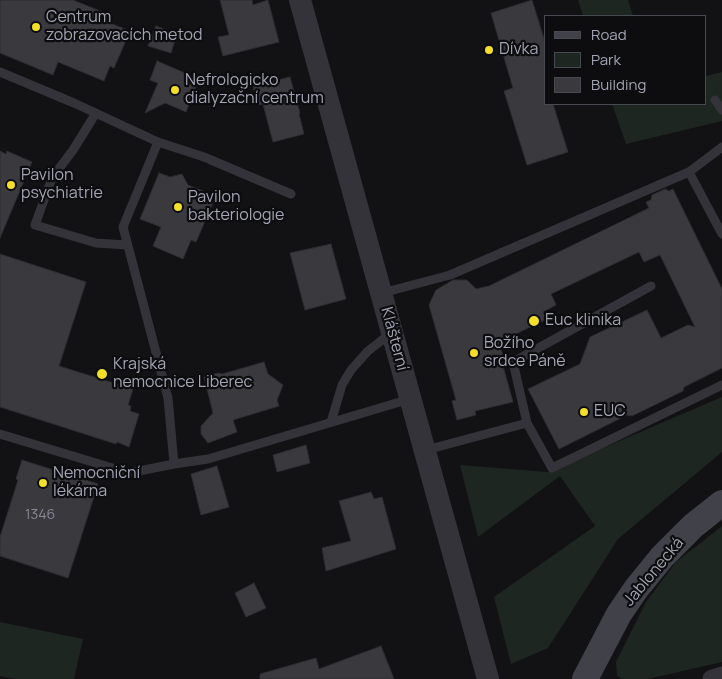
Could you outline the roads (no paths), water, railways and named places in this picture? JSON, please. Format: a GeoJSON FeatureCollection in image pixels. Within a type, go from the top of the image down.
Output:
{"type":"FeatureCollection","features":[{"type":"Feature","properties":{"kind":"main road","name":"Jablonecká"},"geometry":{"type":"LineString","coordinates":[[585,679],[619,614],[636,589],[662,557],[693,526],[722,503]]}},
{"type":"Feature","properties":{"kind":"street","name":"Klášterní"},"geometry":{"type":"LineString","coordinates":[[300,0],[488,679]]}},
{"type":"Feature","properties":{"kind":"street"},"geometry":{"type":"LineString","coordinates":[[712,679],[722,676]]}},
{"type":"Feature","properties":{"kind":"lane"},"geometry":{"type":"LineString","coordinates":[[0,72],[158,142],[204,157],[292,194]]}},
{"type":"Feature","properties":{"kind":"lane"},"geometry":{"type":"LineString","coordinates":[[715,100],[722,110]]}},
{"type":"Feature","properties":{"kind":"lane"},"geometry":{"type":"LineString","coordinates":[[96,113],[73,150],[52,178],[35,225],[96,243],[127,245]]}},
{"type":"Feature","properties":{"kind":"lane"},"geometry":{"type":"LineString","coordinates":[[158,142],[123,227],[168,398],[174,464]]}},
{"type":"Feature","properties":{"kind":"lane"},"geometry":{"type":"LineString","coordinates":[[382,293],[450,275],[689,172],[722,147]]}},
{"type":"Feature","properties":{"kind":"lane"},"geometry":{"type":"LineString","coordinates":[[689,172],[722,234]]}},
{"type":"Feature","properties":{"kind":"lane"},"geometry":{"type":"LineString","coordinates":[[651,286],[513,362],[527,423],[552,468],[722,385]]}},
{"type":"Feature","properties":{"kind":"lane"},"geometry":{"type":"LineString","coordinates":[[332,422],[342,385],[351,370],[368,351],[393,332]]}},
{"type":"Feature","properties":{"kind":"lane"},"geometry":{"type":"LineString","coordinates":[[0,434],[129,473],[208,459],[410,399]]}},
{"type":"Feature","properties":{"kind":"lane"},"geometry":{"type":"LineString","coordinates":[[424,451],[527,423]]}},
{"type":"Feature","properties":{"kind":"place","name":"Centrum zobrazovacích metod"},"geometry":{"type":"Point","coordinates":[36,27]}},
{"type":"Feature","properties":{"kind":"place","name":"Dívka"},"geometry":{"type":"Point","coordinates":[489,50]}},
{"type":"Feature","properties":{"kind":"place","name":"Nefrologicko dialyzační centrum"},"geometry":{"type":"Point","coordinates":[175,90]}},
{"type":"Feature","properties":{"kind":"place","name":"Pavilon psychiatrie"},"geometry":{"type":"Point","coordinates":[11,185]}},
{"type":"Feature","properties":{"kind":"place","name":"Pavilon bakteriologie"},"geometry":{"type":"Point","coordinates":[178,207]}},
{"type":"Feature","properties":{"kind":"place","name":"Euc klinika"},"geometry":{"type":"Point","coordinates":[534,321]}},
{"type":"Feature","properties":{"kind":"place","name":"Božího srdce Páně"},"geometry":{"type":"Point","coordinates":[474,353]}},
{"type":"Feature","properties":{"kind":"place","name":"Krajská nemocnice Liberec"},"geometry":{"type":"Point","coordinates":[102,374]}},
{"type":"Feature","properties":{"kind":"place","name":"EUC"},"geometry":{"type":"Point","coordinates":[584,412]}},
{"type":"Feature","properties":{"kind":"place","name":"Nemocniční lékárna"},"geometry":{"type":"Point","coordinates":[43,483]}}]}
